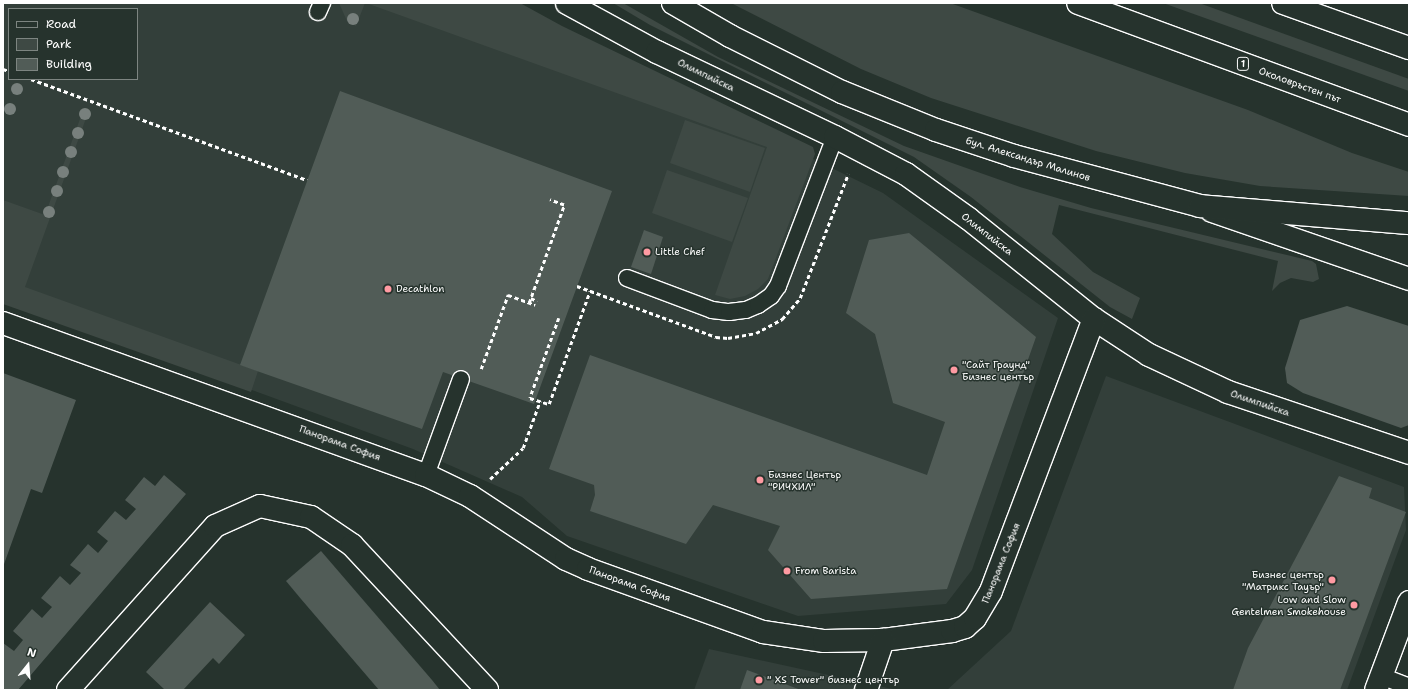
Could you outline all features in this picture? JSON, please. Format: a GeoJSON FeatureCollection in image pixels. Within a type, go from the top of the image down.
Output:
{"type":"FeatureCollection","features":[{"type":"Feature","properties":{"kind":"main road","name":"Олимпийска"},"geometry":{"type":"LineString","coordinates":[[566,3],[657,52],[835,137],[899,170],[938,196],[1094,319],[1149,356],[1228,392],[1409,453]]}},
{"type":"Feature","properties":{"kind":"main road","name":"бул. Александър Малинов"},"geometry":{"type":"LineString","coordinates":[[673,3],[730,36],[842,92],[936,130],[1070,173],[1200,206],[1409,223]]}},
{"type":"Feature","properties":{"kind":"main road","name":"Околовръстен път"},"geometry":{"type":"LineString","coordinates":[[1078,3],[1409,125]]}},
{"type":"Feature","properties":{"kind":"main road"},"geometry":{"type":"LineString","coordinates":[[1283,3],[1409,48]]}},
{"type":"Feature","properties":{"kind":"main road"},"geometry":{"type":"LineString","coordinates":[[1200,206],[1409,279]]}},
{"type":"Feature","properties":{"kind":"main road","name":"Панорама София"},"geometry":{"type":"LineString","coordinates":[[3,323],[426,475],[470,496],[566,559],[763,632],[798,639],[824,641],[883,640],[958,629],[975,618],[984,608],[1094,319]]}},
{"type":"Feature","properties":{"kind":"main road"},"geometry":{"type":"LineString","coordinates":[[68,690],[215,526],[260,506],[311,517],[352,546],[487,690]]}},
{"type":"Feature","properties":{"kind":"main road"},"geometry":{"type":"LineString","coordinates":[[1378,683],[1409,602]]}},
{"type":"Feature","properties":{"kind":"main road"},"geometry":{"type":"LineString","coordinates":[[866,690],[883,640]]}},
{"type":"Feature","properties":{"kind":"lane"},"geometry":{"type":"LineString","coordinates":[[627,278],[712,310],[729,312],[746,310],[758,305],[771,296],[778,286],[835,137]]}},
{"type":"Feature","properties":{"kind":"lane"},"geometry":{"type":"LineString","coordinates":[[426,475],[462,379]]}},
{"type":"Feature","properties":{"kind":"lane"},"geometry":{"type":"LineString","coordinates":[[1378,683],[1409,687]]}},
{"type":"Feature","properties":{"kind":"path"},"geometry":{"type":"LineString","coordinates":[[34,80],[308,180]]}},
{"type":"Feature","properties":{"kind":"path"},"geometry":{"type":"LineString","coordinates":[[807,287],[848,174]]}},
{"type":"Feature","properties":{"kind":"path"},"geometry":{"type":"LineString","coordinates":[[529,303],[564,205],[550,200]]}},
{"type":"Feature","properties":{"kind":"path"},"geometry":{"type":"LineString","coordinates":[[577,286],[704,333]]}},
{"type":"Feature","properties":{"kind":"path"},"geometry":{"type":"LineString","coordinates":[[559,318],[530,398],[549,404],[590,291]]}},
{"type":"Feature","properties":{"kind":"path"},"geometry":{"type":"LineString","coordinates":[[478,376],[508,295],[535,305]]}},
{"type":"Feature","properties":{"kind":"path"},"geometry":{"type":"LineString","coordinates":[[531,298],[537,301]]}},
{"type":"Feature","properties":{"kind":"path"},"geometry":{"type":"LineString","coordinates":[[470,496],[520,453],[540,401]]}},
{"type":"Feature","properties":{"kind":"shaded area"},"geometry":{"type":"Polygon","coordinates":[[[3,3],[501,3],[549,30],[883,193],[1058,318],[972,570],[946,604],[798,616],[567,536],[522,497],[413,449],[3,299],[3,3]]]}},
{"type":"Feature","properties":{"kind":"shaded area"},"geometry":{"type":"Polygon","coordinates":[[[1106,376],[1404,487],[1406,530],[1347,690],[947,690],[1011,631],[1106,376]]]}},
{"type":"Feature","properties":{"kind":"shaded area"},"geometry":{"type":"Polygon","coordinates":[[[709,649],[897,690],[694,690],[709,649]]]}},
{"type":"Feature","properties":{"kind":"green space"},"geometry":{"type":"Polygon","coordinates":[[[339,3],[365,3],[356,26],[347,21],[339,3]]]}},
{"type":"Feature","properties":{"kind":"green space"},"geometry":{"type":"Polygon","coordinates":[[[366,3],[520,3],[562,26],[813,147],[815,154],[768,279],[758,289],[745,296],[730,299],[715,295],[767,147],[366,3]]]}},
{"type":"Feature","properties":{"kind":"green space"},"geometry":{"type":"Polygon","coordinates":[[[613,3],[623,3],[718,57],[904,146],[1020,187],[1091,208],[1312,261],[1316,264],[1319,279],[1313,282],[1291,278],[1280,283],[1272,291],[1278,261],[1059,205],[1052,234],[1093,272],[1140,298],[1132,319],[1110,307],[971,197],[914,157],[650,25],[613,3]]]}},
{"type":"Feature","properties":{"kind":"green space"},"geometry":{"type":"Polygon","coordinates":[[[731,3],[950,3],[1248,110],[1352,153],[1409,172],[1409,196],[1260,186],[1185,173],[1096,151],[931,98],[861,69],[731,3]]]}},
{"type":"Feature","properties":{"kind":"green space"},"geometry":{"type":"Polygon","coordinates":[[[1163,3],[1199,3],[1409,79],[1409,91],[1163,3]]]}},
{"type":"Feature","properties":{"kind":"green space"},"geometry":{"type":"Polygon","coordinates":[[[84,108],[89,110],[25,287],[258,371],[251,392],[3,304],[3,200],[45,215],[84,108]]]}},
{"type":"Feature","properties":{"kind":"green space"},"geometry":{"type":"Polygon","coordinates":[[[685,120],[765,148],[750,192],[670,163],[685,120]]]}},
{"type":"Feature","properties":{"kind":"green space"},"geometry":{"type":"Polygon","coordinates":[[[667,170],[748,198],[732,242],[652,213],[667,170]]]}},
{"type":"Feature","properties":{"kind":"building","name":"Decathlon"},"geometry":{"type":"Polygon","coordinates":[[[340,91],[612,191],[534,404],[443,372],[422,429],[240,365],[340,91]]]}},
{"type":"Feature","properties":{"kind":"building","name":"Little Chef"},"geometry":{"type":"Polygon","coordinates":[[[644,230],[663,237],[651,274],[631,267],[644,230]]]}},
{"type":"Feature","properties":{"kind":"building","name":"Бизнес Център \"РИЧХИЛ\""},"geometry":{"type":"Polygon","coordinates":[[[909,233],[1036,337],[947,589],[811,599],[768,550],[780,526],[713,505],[686,544],[590,511],[595,495],[594,485],[549,469],[590,355],[927,475],[945,422],[893,403],[875,334],[846,313],[869,240],[909,233]]]}},
{"type":"Feature","properties":{"kind":"building"},"geometry":{"type":"Polygon","coordinates":[[[1347,306],[1409,326],[1409,425],[1401,428],[1303,393],[1287,383],[1285,368],[1300,320],[1347,306]]]}},
{"type":"Feature","properties":{"kind":"building"},"geometry":{"type":"Polygon","coordinates":[[[3,373],[76,400],[42,493],[31,489],[3,567],[3,373]]]}},
{"type":"Feature","properties":{"kind":"building"},"geometry":{"type":"Polygon","coordinates":[[[164,475],[186,494],[18,690],[3,690],[3,643],[14,651],[23,640],[13,631],[32,609],[42,618],[52,607],[41,598],[60,576],[70,585],[81,573],[70,565],[88,544],[98,553],[108,541],[97,532],[115,511],[126,520],[136,509],[125,500],[144,477],[155,486],[164,475]]]}},
{"type":"Feature","properties":{"kind":"building","name":"Бизнес център \"Матрикс Тауър\""},"geometry":{"type":"Polygon","coordinates":[[[1339,476],[1372,488],[1369,498],[1406,512],[1340,690],[1233,690],[1248,648],[1339,476]]]}},
{"type":"Feature","properties":{"kind":"building"},"geometry":{"type":"Polygon","coordinates":[[[321,551],[440,690],[379,690],[301,599],[286,581],[321,551]]]}},
{"type":"Feature","properties":{"kind":"building"},"geometry":{"type":"Polygon","coordinates":[[[210,602],[245,635],[219,664],[213,658],[183,690],[165,690],[146,672],[210,602]]]}},
{"type":"Feature","properties":{"kind":"building","name":"\" XS Tower\" бизнес център"},"geometry":{"type":"Polygon","coordinates":[[[747,670],[801,690],[740,690],[747,670]]]}},
{"type":"Feature","properties":{"kind":"place","name":"Little Chef"},"geometry":{"type":"Point","coordinates":[647,252]}},
{"type":"Feature","properties":{"kind":"place","name":"Decathlon"},"geometry":{"type":"Point","coordinates":[388,289]}},
{"type":"Feature","properties":{"kind":"place","name":"\"Сайт Граунд\" Бизнес център"},"geometry":{"type":"Point","coordinates":[954,370]}},
{"type":"Feature","properties":{"kind":"place","name":"Бизнес Център \"РИЧХИЛ\""},"geometry":{"type":"Point","coordinates":[760,480]}},
{"type":"Feature","properties":{"kind":"place","name":"From Barista"},"geometry":{"type":"Point","coordinates":[787,571]}},
{"type":"Feature","properties":{"kind":"place","name":"Бизнес център \"Матрикс Тауър\""},"geometry":{"type":"Point","coordinates":[1332,580]}},
{"type":"Feature","properties":{"kind":"place","name":"Low and Slow Gentelmen Smokehouse"},"geometry":{"type":"Point","coordinates":[1354,605]}},
{"type":"Feature","properties":{"kind":"place","name":"\" XS Tower\" бизнес център"},"geometry":{"type":"Point","coordinates":[759,680]}}]}
